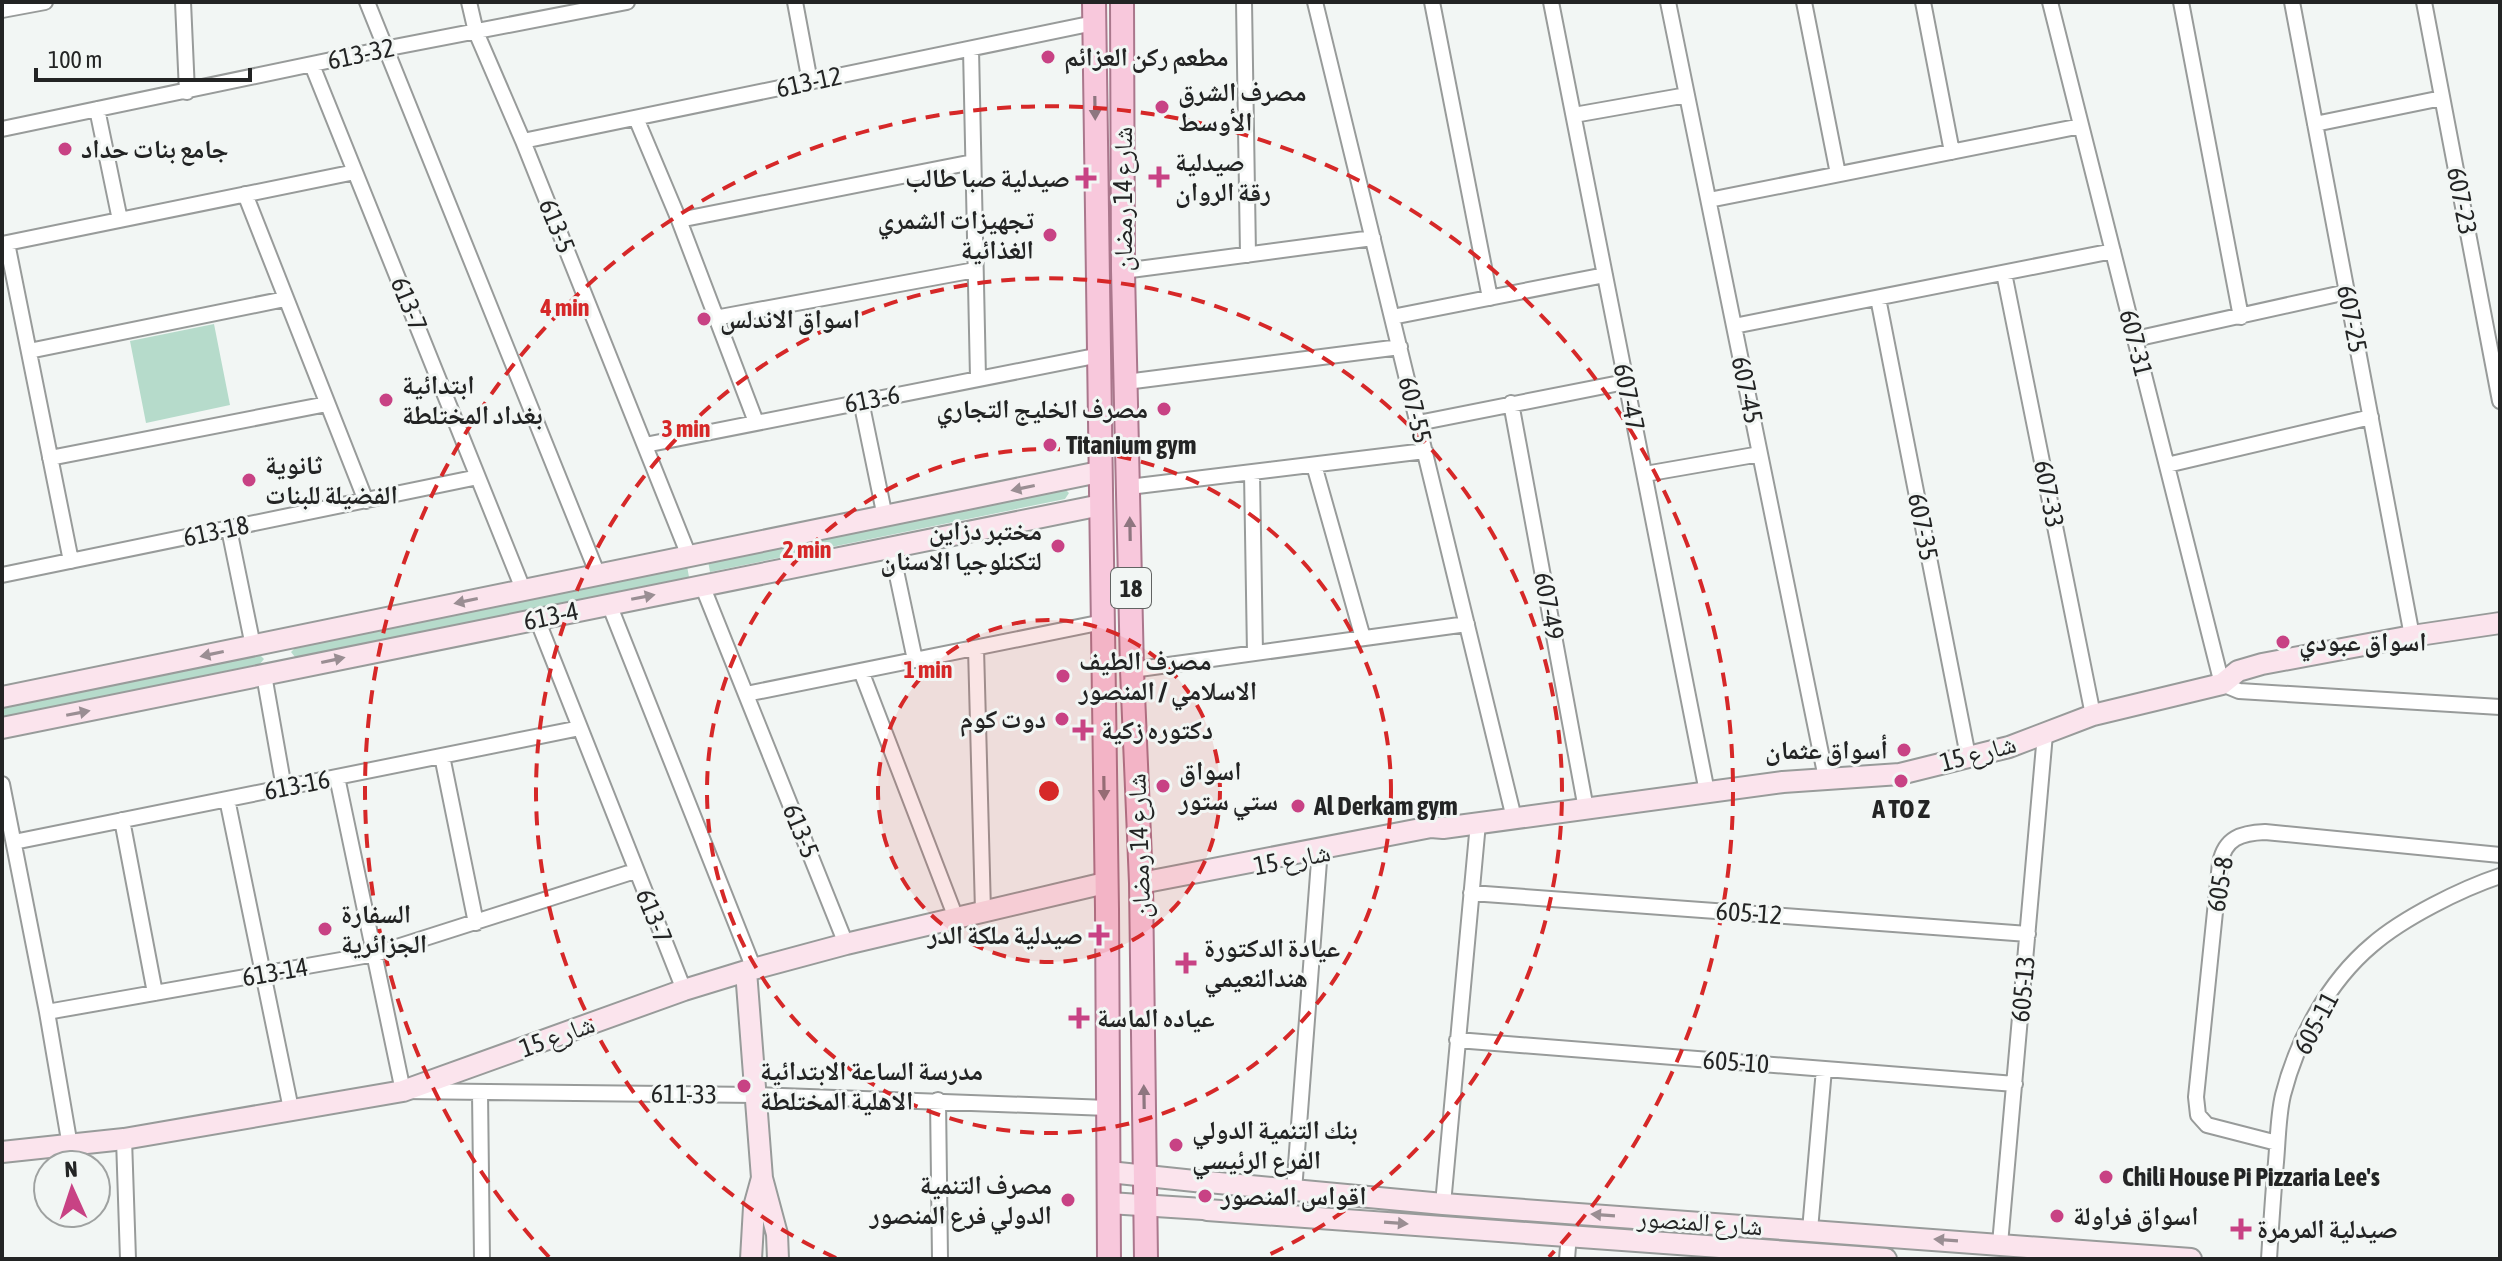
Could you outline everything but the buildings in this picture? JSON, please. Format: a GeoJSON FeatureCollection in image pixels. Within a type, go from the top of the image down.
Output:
{"type":"FeatureCollection","features":[{"type":"Feature","properties":{"kind":"main road","name":"شارع 14 رمضان"},"geometry":{"type":"LineString","coordinates":[[1122,2],[1123,271],[1132,670],[1141,885],[1146,1259]]}},
{"type":"Feature","properties":{"kind":"main road","name":"شارع 14 رمضان"},"geometry":{"type":"LineString","coordinates":[[1094,13],[1109,1259]]}},
{"type":"Feature","properties":{"kind":"street"},"geometry":{"type":"LineString","coordinates":[[2,10],[45,2]]}},
{"type":"Feature","properties":{"kind":"street"},"geometry":{"type":"LineString","coordinates":[[183,2],[187,92]]}},
{"type":"Feature","properties":{"kind":"street"},"geometry":{"type":"LineString","coordinates":[[367,2],[598,575]]}},
{"type":"Feature","properties":{"kind":"street","name":"613-5"},"geometry":{"type":"LineString","coordinates":[[469,2],[476,32],[523,141],[689,556]]}},
{"type":"Feature","properties":{"kind":"street","name":"613-32"},"geometry":{"type":"LineString","coordinates":[[2,129],[627,2]]}},
{"type":"Feature","properties":{"kind":"street"},"geometry":{"type":"LineString","coordinates":[[795,2],[810,82]]}},
{"type":"Feature","properties":{"kind":"street"},"geometry":{"type":"LineString","coordinates":[[1244,2],[1248,255]]}},
{"type":"Feature","properties":{"kind":"street","name":"607-55"},"geometry":{"type":"LineString","coordinates":[[1315,2],[1514,818]]}},
{"type":"Feature","properties":{"kind":"street"},"geometry":{"type":"LineString","coordinates":[[1432,2],[1490,298]]}},
{"type":"Feature","properties":{"kind":"street","name":"607-47"},"geometry":{"type":"LineString","coordinates":[[1551,2],[1707,792]]}},
{"type":"Feature","properties":{"kind":"street","name":"607-45"},"geometry":{"type":"LineString","coordinates":[[1668,2],[1826,778]]}},
{"type":"Feature","properties":{"kind":"street"},"geometry":{"type":"LineString","coordinates":[[1804,2],[1838,174]]}},
{"type":"Feature","properties":{"kind":"street"},"geometry":{"type":"LineString","coordinates":[[1923,2],[1952,152]]}},
{"type":"Feature","properties":{"kind":"street","name":"607-31"},"geometry":{"type":"LineString","coordinates":[[2050,2],[2222,684]]}},
{"type":"Feature","properties":{"kind":"street"},"geometry":{"type":"LineString","coordinates":[[2181,2],[2241,317]]}},
{"type":"Feature","properties":{"kind":"street","name":"607-25"},"geometry":{"type":"LineString","coordinates":[[2292,2],[2412,636]]}},
{"type":"Feature","properties":{"kind":"street","name":"607-23"},"geometry":{"type":"LineString","coordinates":[[2424,2],[2500,401]]}},
{"type":"Feature","properties":{"kind":"street","name":"613-12"},"geometry":{"type":"LineString","coordinates":[[523,141],[971,49],[1094,13]]}},
{"type":"Feature","properties":{"kind":"street"},"geometry":{"type":"LineString","coordinates":[[971,49],[978,378]]}},
{"type":"Feature","properties":{"kind":"street","name":"613-7"},"geometry":{"type":"LineString","coordinates":[[312,65],[523,589]]}},
{"type":"Feature","properties":{"kind":"street"},"geometry":{"type":"LineString","coordinates":[[1574,115],[1687,95]]}},
{"type":"Feature","properties":{"kind":"street"},"geometry":{"type":"LineString","coordinates":[[2315,124],[2442,98]]}},
{"type":"Feature","properties":{"kind":"street"},"geometry":{"type":"LineString","coordinates":[[97,109],[120,220]]}},
{"type":"Feature","properties":{"kind":"street"},"geometry":{"type":"LineString","coordinates":[[636,118],[679,220],[756,422]]}},
{"type":"Feature","properties":{"kind":"street"},"geometry":{"type":"LineString","coordinates":[[1709,200],[2081,126]]}},
{"type":"Feature","properties":{"kind":"street"},"geometry":{"type":"LineString","coordinates":[[679,220],[973,162]]}},
{"type":"Feature","properties":{"kind":"street"},"geometry":{"type":"LineString","coordinates":[[71,561],[4,243],[355,172]]}},
{"type":"Feature","properties":{"kind":"street"},"geometry":{"type":"LineString","coordinates":[[245,194],[366,501]]}},
{"type":"Feature","properties":{"kind":"street"},"geometry":{"type":"LineString","coordinates":[[1123,271],[1373,238]]}},
{"type":"Feature","properties":{"kind":"street"},"geometry":{"type":"LineString","coordinates":[[1734,326],[2113,251]]}},
{"type":"Feature","properties":{"kind":"street"},"geometry":{"type":"LineString","coordinates":[[715,318],[975,270]]}},
{"type":"Feature","properties":{"kind":"street","name":"607-33"},"geometry":{"type":"LineString","coordinates":[[2004,273],[2093,715]]}},
{"type":"Feature","properties":{"kind":"street"},"geometry":{"type":"LineString","coordinates":[[1392,317],[1605,275]]}},
{"type":"Feature","properties":{"kind":"street"},"geometry":{"type":"LineString","coordinates":[[2135,339],[2347,292]]}},
{"type":"Feature","properties":{"kind":"street","name":"607-35"},"geometry":{"type":"LineString","coordinates":[[1878,298],[1968,756]]}},
{"type":"Feature","properties":{"kind":"street"},"geometry":{"type":"LineString","coordinates":[[29,351],[285,299]]}},
{"type":"Feature","properties":{"kind":"street"},"geometry":{"type":"LineString","coordinates":[[1126,382],[1400,347]]}},
{"type":"Feature","properties":{"kind":"street","name":"613-6"},"geometry":{"type":"LineString","coordinates":[[645,445],[1100,355]]}},
{"type":"Feature","properties":{"kind":"street"},"geometry":{"type":"LineString","coordinates":[[1418,423],[1625,382]]}},
{"type":"Feature","properties":{"kind":"street"},"geometry":{"type":"LineString","coordinates":[[861,401],[885,517]]}},
{"type":"Feature","properties":{"kind":"street","name":"607-49"},"geometry":{"type":"LineString","coordinates":[[1511,403],[1586,809]]}},
{"type":"Feature","properties":{"kind":"street"},"geometry":{"type":"LineString","coordinates":[[50,458],[327,404]]}},
{"type":"Feature","properties":{"kind":"street"},"geometry":{"type":"LineString","coordinates":[[2167,465],[2371,417]]}},
{"type":"Feature","properties":{"kind":"street"},"geometry":{"type":"LineString","coordinates":[[1129,487],[1425,451]]}},
{"type":"Feature","properties":{"kind":"street"},"geometry":{"type":"LineString","coordinates":[[1645,474],[1760,454]]}},
{"type":"Feature","properties":{"kind":"street"},"geometry":{"type":"LineString","coordinates":[[1314,465],[1363,638]]}},
{"type":"Feature","properties":{"kind":"street","name":"613-4"},"geometry":{"type":"LineString","coordinates":[[2,697],[1099,472]]}},
{"type":"Feature","properties":{"kind":"street"},"geometry":{"type":"LineString","coordinates":[[1252,473],[1255,653]]}},
{"type":"Feature","properties":{"kind":"street","name":"613-18"},"geometry":{"type":"LineString","coordinates":[[2,575],[478,477]]}},
{"type":"Feature","properties":{"kind":"street","name":"613-4"},"geometry":{"type":"LineString","coordinates":[[2,728],[1101,505]]}},
{"type":"Feature","properties":{"kind":"street"},"geometry":{"type":"LineString","coordinates":[[229,529],[270,674],[284,788]]}},
{"type":"Feature","properties":{"kind":"street"},"geometry":{"type":"LineString","coordinates":[[891,547],[915,660]]}},
{"type":"Feature","properties":{"kind":"street","name":"613-5"},"geometry":{"type":"LineString","coordinates":[[702,585],[846,944]]}},
{"type":"Feature","properties":{"kind":"street"},"geometry":{"type":"LineString","coordinates":[[609,604],[750,970],[762,1178],[777,1234],[778,1259]]}},
{"type":"Feature","properties":{"kind":"street","name":"613-7"},"geometry":{"type":"LineString","coordinates":[[537,619],[684,990]]}},
{"type":"Feature","properties":{"kind":"street"},"geometry":{"type":"LineString","coordinates":[[746,694],[1103,622]]}},
{"type":"Feature","properties":{"kind":"street","name":"شارع 15"},"geometry":{"type":"LineString","coordinates":[[1141,885],[1431,827],[1443,828],[1826,778],[1900,774],[2009,747],[2093,715],[2222,684],[2238,671],[2262,664],[2500,623]]}},
{"type":"Feature","properties":{"kind":"street"},"geometry":{"type":"LineString","coordinates":[[1132,670],[1467,624]]}},
{"type":"Feature","properties":{"kind":"street"},"geometry":{"type":"LineString","coordinates":[[976,648],[983,911]]}},
{"type":"Feature","properties":{"kind":"street"},"geometry":{"type":"LineString","coordinates":[[861,671],[956,918]]}},
{"type":"Feature","properties":{"kind":"street"},"geometry":{"type":"LineString","coordinates":[[2222,684],[2239,691],[2500,707]]}},
{"type":"Feature","properties":{"kind":"street","name":"613-16"},"geometry":{"type":"LineString","coordinates":[[14,842],[580,728]]}},
{"type":"Feature","properties":{"kind":"street","name":"605-13"},"geometry":{"type":"LineString","coordinates":[[2000,1244],[2045,734]]}},
{"type":"Feature","properties":{"kind":"street"},"geometry":{"type":"LineString","coordinates":[[442,756],[476,923]]}},
{"type":"Feature","properties":{"kind":"street"},"geometry":{"type":"LineString","coordinates":[[337,777],[403,1091]]}},
{"type":"Feature","properties":{"kind":"street"},"geometry":{"type":"LineString","coordinates":[[2,784],[70,1146]]}},
{"type":"Feature","properties":{"kind":"street"},"geometry":{"type":"LineString","coordinates":[[227,799],[291,1109]]}},
{"type":"Feature","properties":{"kind":"street"},"geometry":{"type":"LineString","coordinates":[[122,820],[155,993]]}},
{"type":"Feature","properties":{"kind":"street"},"geometry":{"type":"LineString","coordinates":[[1443,1204],[1478,823]]}},
{"type":"Feature","properties":{"kind":"street","name":"605-8"},"geometry":{"type":"LineString","coordinates":[[2277,1143],[2207,1125],[2198,1115],[2196,1097],[2220,863],[2227,843],[2247,832],[2265,832],[2500,855]]}},
{"type":"Feature","properties":{"kind":"street"},"geometry":{"type":"LineString","coordinates":[[1294,1191],[1320,851]]}},
{"type":"Feature","properties":{"kind":"street","name":"613-14"},"geometry":{"type":"LineString","coordinates":[[47,1012],[375,954],[635,871]]}},
{"type":"Feature","properties":{"kind":"street","name":"605-11"},"geometry":{"type":"LineString","coordinates":[[2269,1259],[2283,1096],[2318,1010],[2355,962],[2387,932],[2500,876]]}},
{"type":"Feature","properties":{"kind":"street","name":"شارع 15"},"geometry":{"type":"LineString","coordinates":[[2,1152],[124,1139],[403,1091],[684,990],[750,970],[846,944],[1105,883]]}},
{"type":"Feature","properties":{"kind":"street","name":"605-12"},"geometry":{"type":"LineString","coordinates":[[1471,893],[2028,934]]}},
{"type":"Feature","properties":{"kind":"street","name":"605-10"},"geometry":{"type":"LineString","coordinates":[[1457,1040],[2015,1084]]}},
{"type":"Feature","properties":{"kind":"street"},"geometry":{"type":"LineString","coordinates":[[1810,1230],[1824,1069]]}},
{"type":"Feature","properties":{"kind":"street","name":"611-33"},"geometry":{"type":"LineString","coordinates":[[403,1091],[756,1095],[1108,1108]]}},
{"type":"Feature","properties":{"kind":"street"},"geometry":{"type":"LineString","coordinates":[[480,1092],[482,1259]]}},
{"type":"Feature","properties":{"kind":"street"},"geometry":{"type":"LineString","coordinates":[[938,1100],[940,1259]]}},
{"type":"Feature","properties":{"kind":"street"},"geometry":{"type":"LineString","coordinates":[[124,1139],[128,1259]]}},
{"type":"Feature","properties":{"kind":"street","name":"شارع المنصور"},"geometry":{"type":"LineString","coordinates":[[1109,1172],[1443,1204],[2191,1259]]}},
{"type":"Feature","properties":{"kind":"street"},"geometry":{"type":"LineString","coordinates":[[751,1259],[754,1207],[762,1178]]}},
{"type":"Feature","properties":{"kind":"street","name":"شارع المنصور"},"geometry":{"type":"LineString","coordinates":[[1109,1203],[1569,1234],[1719,1253],[1886,1259]]}},
{"type":"Feature","properties":{"kind":"street"},"geometry":{"type":"LineString","coordinates":[[1567,1259],[1569,1234]]}},
{"type":"Feature","properties":{"kind":"green space"},"geometry":{"type":"Polygon","coordinates":[[[214,324],[230,405],[146,423],[130,341],[214,324]]]}},
{"type":"Feature","properties":{"kind":"green space"},"geometry":{"type":"Polygon","coordinates":[[[1064,488],[1069,493],[1065,499],[710,572],[708,561],[1064,488]]]}},
{"type":"Feature","properties":{"kind":"green space"},"geometry":{"type":"Polygon","coordinates":[[[687,566],[689,577],[300,657],[295,657],[291,652],[297,646],[687,566]]]}},
{"type":"Feature","properties":{"kind":"green space"},"geometry":{"type":"Polygon","coordinates":[[[259,654],[264,659],[260,664],[2,717],[2,706],[259,654]]]}},
{"type":"Feature","properties":{"kind":"place","name":"مطعم ركن العزائم"},"geometry":{"type":"Point","coordinates":[1048,57]}},
{"type":"Feature","properties":{"kind":"place","name":"مصرف الشرق الأوسط"},"geometry":{"type":"Point","coordinates":[1162,107]}},
{"type":"Feature","properties":{"kind":"place","name":"جامع بنات حداد"},"geometry":{"type":"Point","coordinates":[65,149]}},
{"type":"Feature","properties":{"kind":"place","name":"صيدلية رقة الروان"},"geometry":{"type":"Point","coordinates":[1159,177]}},
{"type":"Feature","properties":{"kind":"place","name":"صيدلية صبا طالب"},"geometry":{"type":"Point","coordinates":[1086,178]}},
{"type":"Feature","properties":{"kind":"place","name":"تجهيزات الشمري الغذائية"},"geometry":{"type":"Point","coordinates":[1050,235]}},
{"type":"Feature","properties":{"kind":"place","name":"اسواق الاندلس"},"geometry":{"type":"Point","coordinates":[704,319]}},
{"type":"Feature","properties":{"kind":"place","name":"ابتدائية بغداد المختلطة"},"geometry":{"type":"Point","coordinates":[386,400]}},
{"type":"Feature","properties":{"kind":"place","name":"مصرف الخليج التجاري"},"geometry":{"type":"Point","coordinates":[1164,409]}},
{"type":"Feature","properties":{"kind":"place","name":"Titanium gym"},"geometry":{"type":"Point","coordinates":[1050,445]}},
{"type":"Feature","properties":{"kind":"place","name":"ثانوية الفضيلة للبنات"},"geometry":{"type":"Point","coordinates":[249,480]}},
{"type":"Feature","properties":{"kind":"place","name":"مختبر دزاين لتكنلوجيا الاسنان"},"geometry":{"type":"Point","coordinates":[1058,546]}},
{"type":"Feature","properties":{"kind":"place","name":"اسواق عبودي"},"geometry":{"type":"Point","coordinates":[2283,642]}},
{"type":"Feature","properties":{"kind":"place","name":"مصرف الطيف الاسلامي / المنصور"},"geometry":{"type":"Point","coordinates":[1063,676]}},
{"type":"Feature","properties":{"kind":"place","name":"دوت كوم"},"geometry":{"type":"Point","coordinates":[1062,719]}},
{"type":"Feature","properties":{"kind":"place","name":"دكتوره زكية"},"geometry":{"type":"Point","coordinates":[1083,730]}},
{"type":"Feature","properties":{"kind":"place","name":"أسواق عثمان"},"geometry":{"type":"Point","coordinates":[1904,750]}},
{"type":"Feature","properties":{"kind":"place","name":"A TO Z"},"geometry":{"type":"Point","coordinates":[1901,781]}},
{"type":"Feature","properties":{"kind":"place","name":"اسواق ستي ستور"},"geometry":{"type":"Point","coordinates":[1163,786]}},
{"type":"Feature","properties":{"kind":"place","name":"Al Derkam gym"},"geometry":{"type":"Point","coordinates":[1298,806]}},
{"type":"Feature","properties":{"kind":"place","name":"السفارة الجزائرية"},"geometry":{"type":"Point","coordinates":[325,929]}},
{"type":"Feature","properties":{"kind":"place","name":"صيدلية ملكة الدر"},"geometry":{"type":"Point","coordinates":[1099,935]}},
{"type":"Feature","properties":{"kind":"place","name":"عيادة الدكتورة هندالنعيمي"},"geometry":{"type":"Point","coordinates":[1186,963]}},
{"type":"Feature","properties":{"kind":"place","name":"عياده الماسة"},"geometry":{"type":"Point","coordinates":[1079,1018]}},
{"type":"Feature","properties":{"kind":"place","name":"مدرسة الساعة الابتدائية الاهلية المختلطة"},"geometry":{"type":"Point","coordinates":[744,1086]}},
{"type":"Feature","properties":{"kind":"place","name":"بنك التنمية الدولي الفرع الرئيسي"},"geometry":{"type":"Point","coordinates":[1176,1145]}},
{"type":"Feature","properties":{"kind":"place","name":"Chili House Pi Pizzaria Lee's"},"geometry":{"type":"Point","coordinates":[2106,1177]}},
{"type":"Feature","properties":{"kind":"place","name":"اقواس المنصور"},"geometry":{"type":"Point","coordinates":[1205,1196]}},
{"type":"Feature","properties":{"kind":"place","name":"مصرف التنمية الدولي فرع المنصور"},"geometry":{"type":"Point","coordinates":[1068,1200]}},
{"type":"Feature","properties":{"kind":"place","name":"اسواق فراولة"},"geometry":{"type":"Point","coordinates":[2057,1216]}},
{"type":"Feature","properties":{"kind":"place","name":"صيدلية المرمرة"},"geometry":{"type":"Point","coordinates":[2241,1229]}}]}
